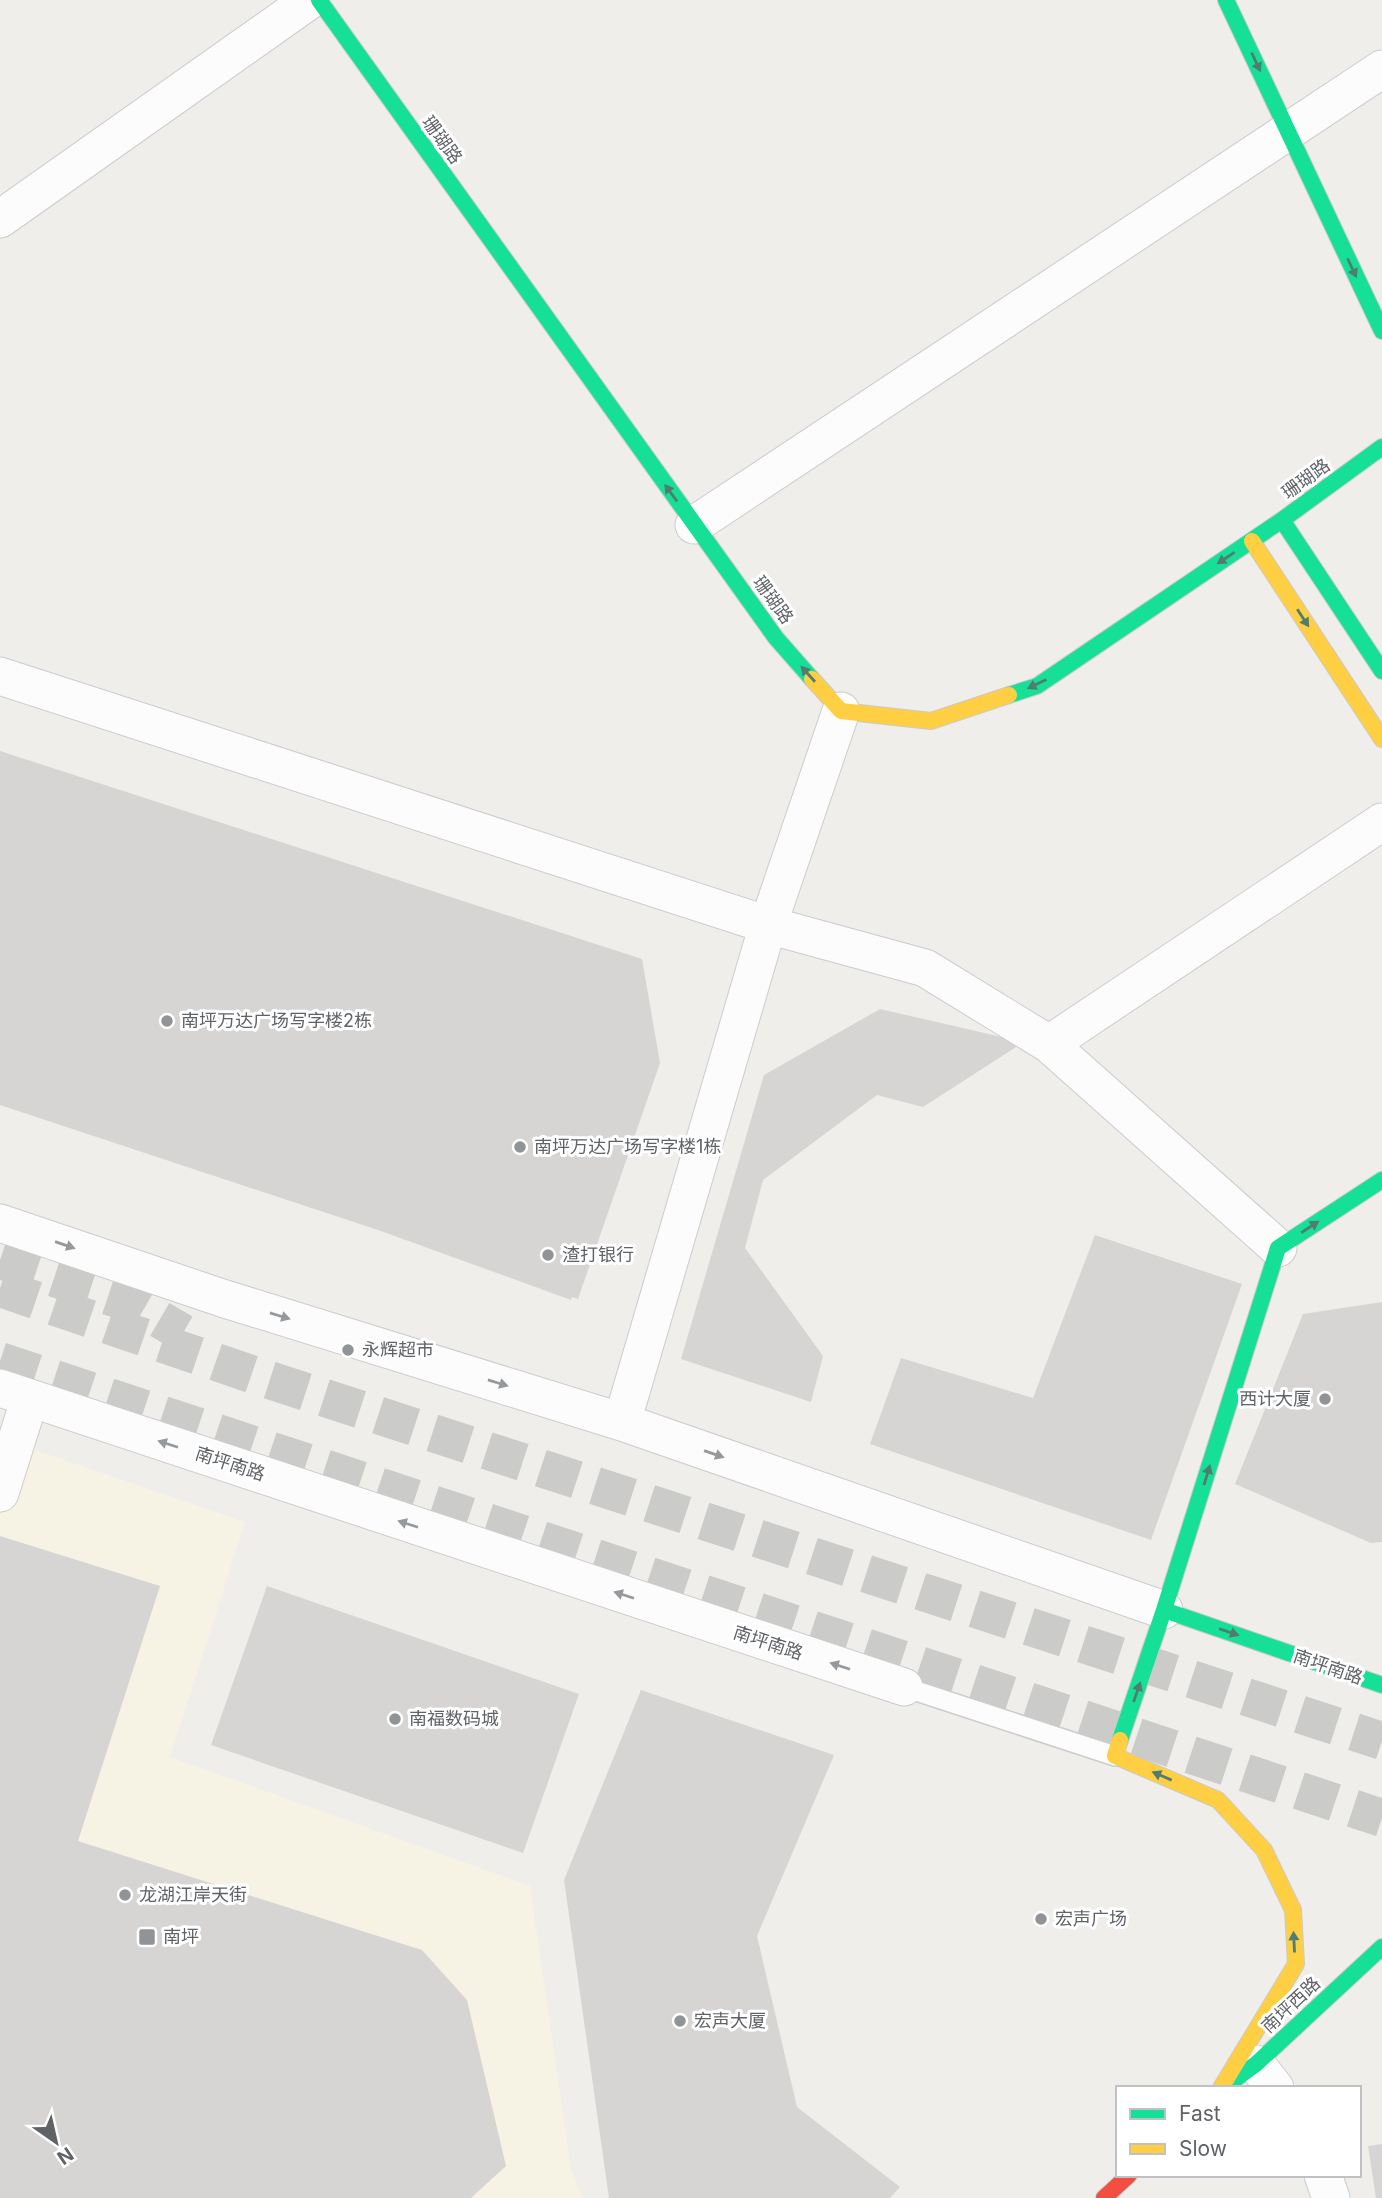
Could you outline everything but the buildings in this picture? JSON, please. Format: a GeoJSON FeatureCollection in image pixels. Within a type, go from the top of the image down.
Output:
{"type":"FeatureCollection","features":[{"type":"Feature","properties":{"kind":"street"},"geometry":{"type":"LineString","coordinates":[[0,219],[310,0]]}},
{"type":"Feature","properties":{"kind":"street","name":"珊瑚路"},"geometry":{"type":"LineString","coordinates":[[319,0],[776,638],[841,711],[931,722],[1037,685],[1252,541],[1382,447]]}},
{"type":"Feature","properties":{"kind":"street"},"geometry":{"type":"LineString","coordinates":[[1226,0],[1382,331]]}},
{"type":"Feature","properties":{"kind":"street"},"geometry":{"type":"LineString","coordinates":[[694,525],[1382,69]]}},
{"type":"Feature","properties":{"kind":"street"},"geometry":{"type":"LineString","coordinates":[[1282,520],[1382,671]]}},
{"type":"Feature","properties":{"kind":"street"},"geometry":{"type":"LineString","coordinates":[[1252,541],[1382,739]]}},
{"type":"Feature","properties":{"kind":"street"},"geometry":{"type":"LineString","coordinates":[[0,677],[768,925],[925,968],[1049,1044],[1278,1248]]}},
{"type":"Feature","properties":{"kind":"street"},"geometry":{"type":"LineString","coordinates":[[622,1422],[768,925],[841,711]]}},
{"type":"Feature","properties":{"kind":"street"},"geometry":{"type":"LineString","coordinates":[[1049,1044],[1382,822]]}},
{"type":"Feature","properties":{"kind":"street"},"geometry":{"type":"LineString","coordinates":[[1115,1756],[1278,1248],[1382,1180]]}},
{"type":"Feature","properties":{"kind":"street","name":"南坪南路"},"geometry":{"type":"LineString","coordinates":[[0,1223],[222,1298],[622,1422],[1382,1685]]}},
{"type":"Feature","properties":{"kind":"street"},"geometry":{"type":"LineString","coordinates":[[0,1493],[15,1393]]}},
{"type":"Feature","properties":{"kind":"street","name":"南坪南路"},"geometry":{"type":"LineString","coordinates":[[15,1393],[904,1688]]}},
{"type":"Feature","properties":{"kind":"street","name":"南坪南路"},"geometry":{"type":"LineString","coordinates":[[1115,1756],[1218,1800],[1264,1850],[1293,1910],[1296,1964],[1223,2086]]}},
{"type":"Feature","properties":{"kind":"street","name":"南坪西路"},"geometry":{"type":"LineString","coordinates":[[1229,2086],[1266,2076],[1382,1947]]}},
{"type":"Feature","properties":{"kind":"street"},"geometry":{"type":"LineString","coordinates":[[1266,2076],[1352,1997]]}},
{"type":"Feature","properties":{"kind":"street"},"geometry":{"type":"LineString","coordinates":[[1104,2198],[1127,2177]]}},
{"type":"Feature","properties":{"kind":"street"},"geometry":{"type":"LineString","coordinates":[[1324,2177],[1331,2198]]}},
{"type":"Feature","properties":{"kind":"lane","name":"南坪南路"},"geometry":{"type":"LineString","coordinates":[[904,1688],[1115,1756]]}},
{"type":"Feature","properties":{"kind":"shaded area","name":"龙湖江岸天街"},"geometry":{"type":"Polygon","coordinates":[[[0,1438],[245,1522],[170,1757],[530,1886],[571,2170],[583,2198],[0,2198],[0,1438]]]}},
{"type":"Feature","properties":{"kind":"tunnel"},"geometry":{"type":"LineString","coordinates":[[0,1260],[135,1305],[183,1333]]}},
{"type":"Feature","properties":{"kind":"tunnel"},"geometry":{"type":"LineString","coordinates":[[0,1288],[254,1375],[1382,1741]]}},
{"type":"Feature","properties":{"kind":"tunnel"},"geometry":{"type":"LineString","coordinates":[[0,1361],[1382,1818]]}},
{"type":"Feature","properties":{"kind":"traffic: fast"},"geometry":{"type":"LineString","coordinates":[[319,0],[776,638],[812,679]]}},
{"type":"Feature","properties":{"kind":"traffic: fast"},"geometry":{"type":"LineString","coordinates":[[1226,0],[1382,331]]}},
{"type":"Feature","properties":{"kind":"traffic: fast"},"geometry":{"type":"LineString","coordinates":[[1009,695],[1037,686],[1282,520],[1382,447]]}},
{"type":"Feature","properties":{"kind":"traffic: fast"},"geometry":{"type":"LineString","coordinates":[[1282,520],[1382,671]]}},
{"type":"Feature","properties":{"kind":"traffic: fast"},"geometry":{"type":"LineString","coordinates":[[1120,1740],[1164,1610],[1278,1248],[1382,1180]]}},
{"type":"Feature","properties":{"kind":"traffic: fast"},"geometry":{"type":"LineString","coordinates":[[1164,1610],[1382,1685]]}},
{"type":"Feature","properties":{"kind":"traffic: fast"},"geometry":{"type":"LineString","coordinates":[[1226,2086],[1256,2064],[1382,1947]]}},
{"type":"Feature","properties":{"kind":"traffic: slow"},"geometry":{"type":"LineString","coordinates":[[1252,541],[1382,739]]}},
{"type":"Feature","properties":{"kind":"traffic: slow"},"geometry":{"type":"LineString","coordinates":[[812,679],[841,711],[931,721],[1009,695]]}},
{"type":"Feature","properties":{"kind":"traffic: slow"},"geometry":{"type":"LineString","coordinates":[[1120,1740],[1115,1756],[1218,1800],[1264,1850],[1293,1910],[1296,1964],[1222,2086]]}},
{"type":"Feature","properties":{"kind":"traffic: jam"},"geometry":{"type":"LineString","coordinates":[[1104,2198],[1127,2177]]}},
{"type":"Feature","properties":{"kind":"place","name":"南坪万达广场写字楼2栋"},"geometry":{"type":"Point","coordinates":[167,1021]}},
{"type":"Feature","properties":{"kind":"place","name":"南坪万达广场写字楼1栋"},"geometry":{"type":"Point","coordinates":[520,1147]}},
{"type":"Feature","properties":{"kind":"place","name":"渣打银行"},"geometry":{"type":"Point","coordinates":[548,1255]}},
{"type":"Feature","properties":{"kind":"place","name":"永辉超市"},"geometry":{"type":"Point","coordinates":[348,1350]}},
{"type":"Feature","properties":{"kind":"place","name":"西计大厦"},"geometry":{"type":"Point","coordinates":[1325,1399]}},
{"type":"Feature","properties":{"kind":"place","name":"南福数码城"},"geometry":{"type":"Point","coordinates":[395,1719]}},
{"type":"Feature","properties":{"kind":"place","name":"龙湖江岸天街"},"geometry":{"type":"Point","coordinates":[125,1895]}},
{"type":"Feature","properties":{"kind":"place","name":"宏声广场"},"geometry":{"type":"Point","coordinates":[1041,1919]}},
{"type":"Feature","properties":{"kind":"place","name":"南坪"},"geometry":{"type":"Point","coordinates":[147,1937]}},
{"type":"Feature","properties":{"kind":"place","name":"宏声大厦"},"geometry":{"type":"Point","coordinates":[680,2021]}}]}
